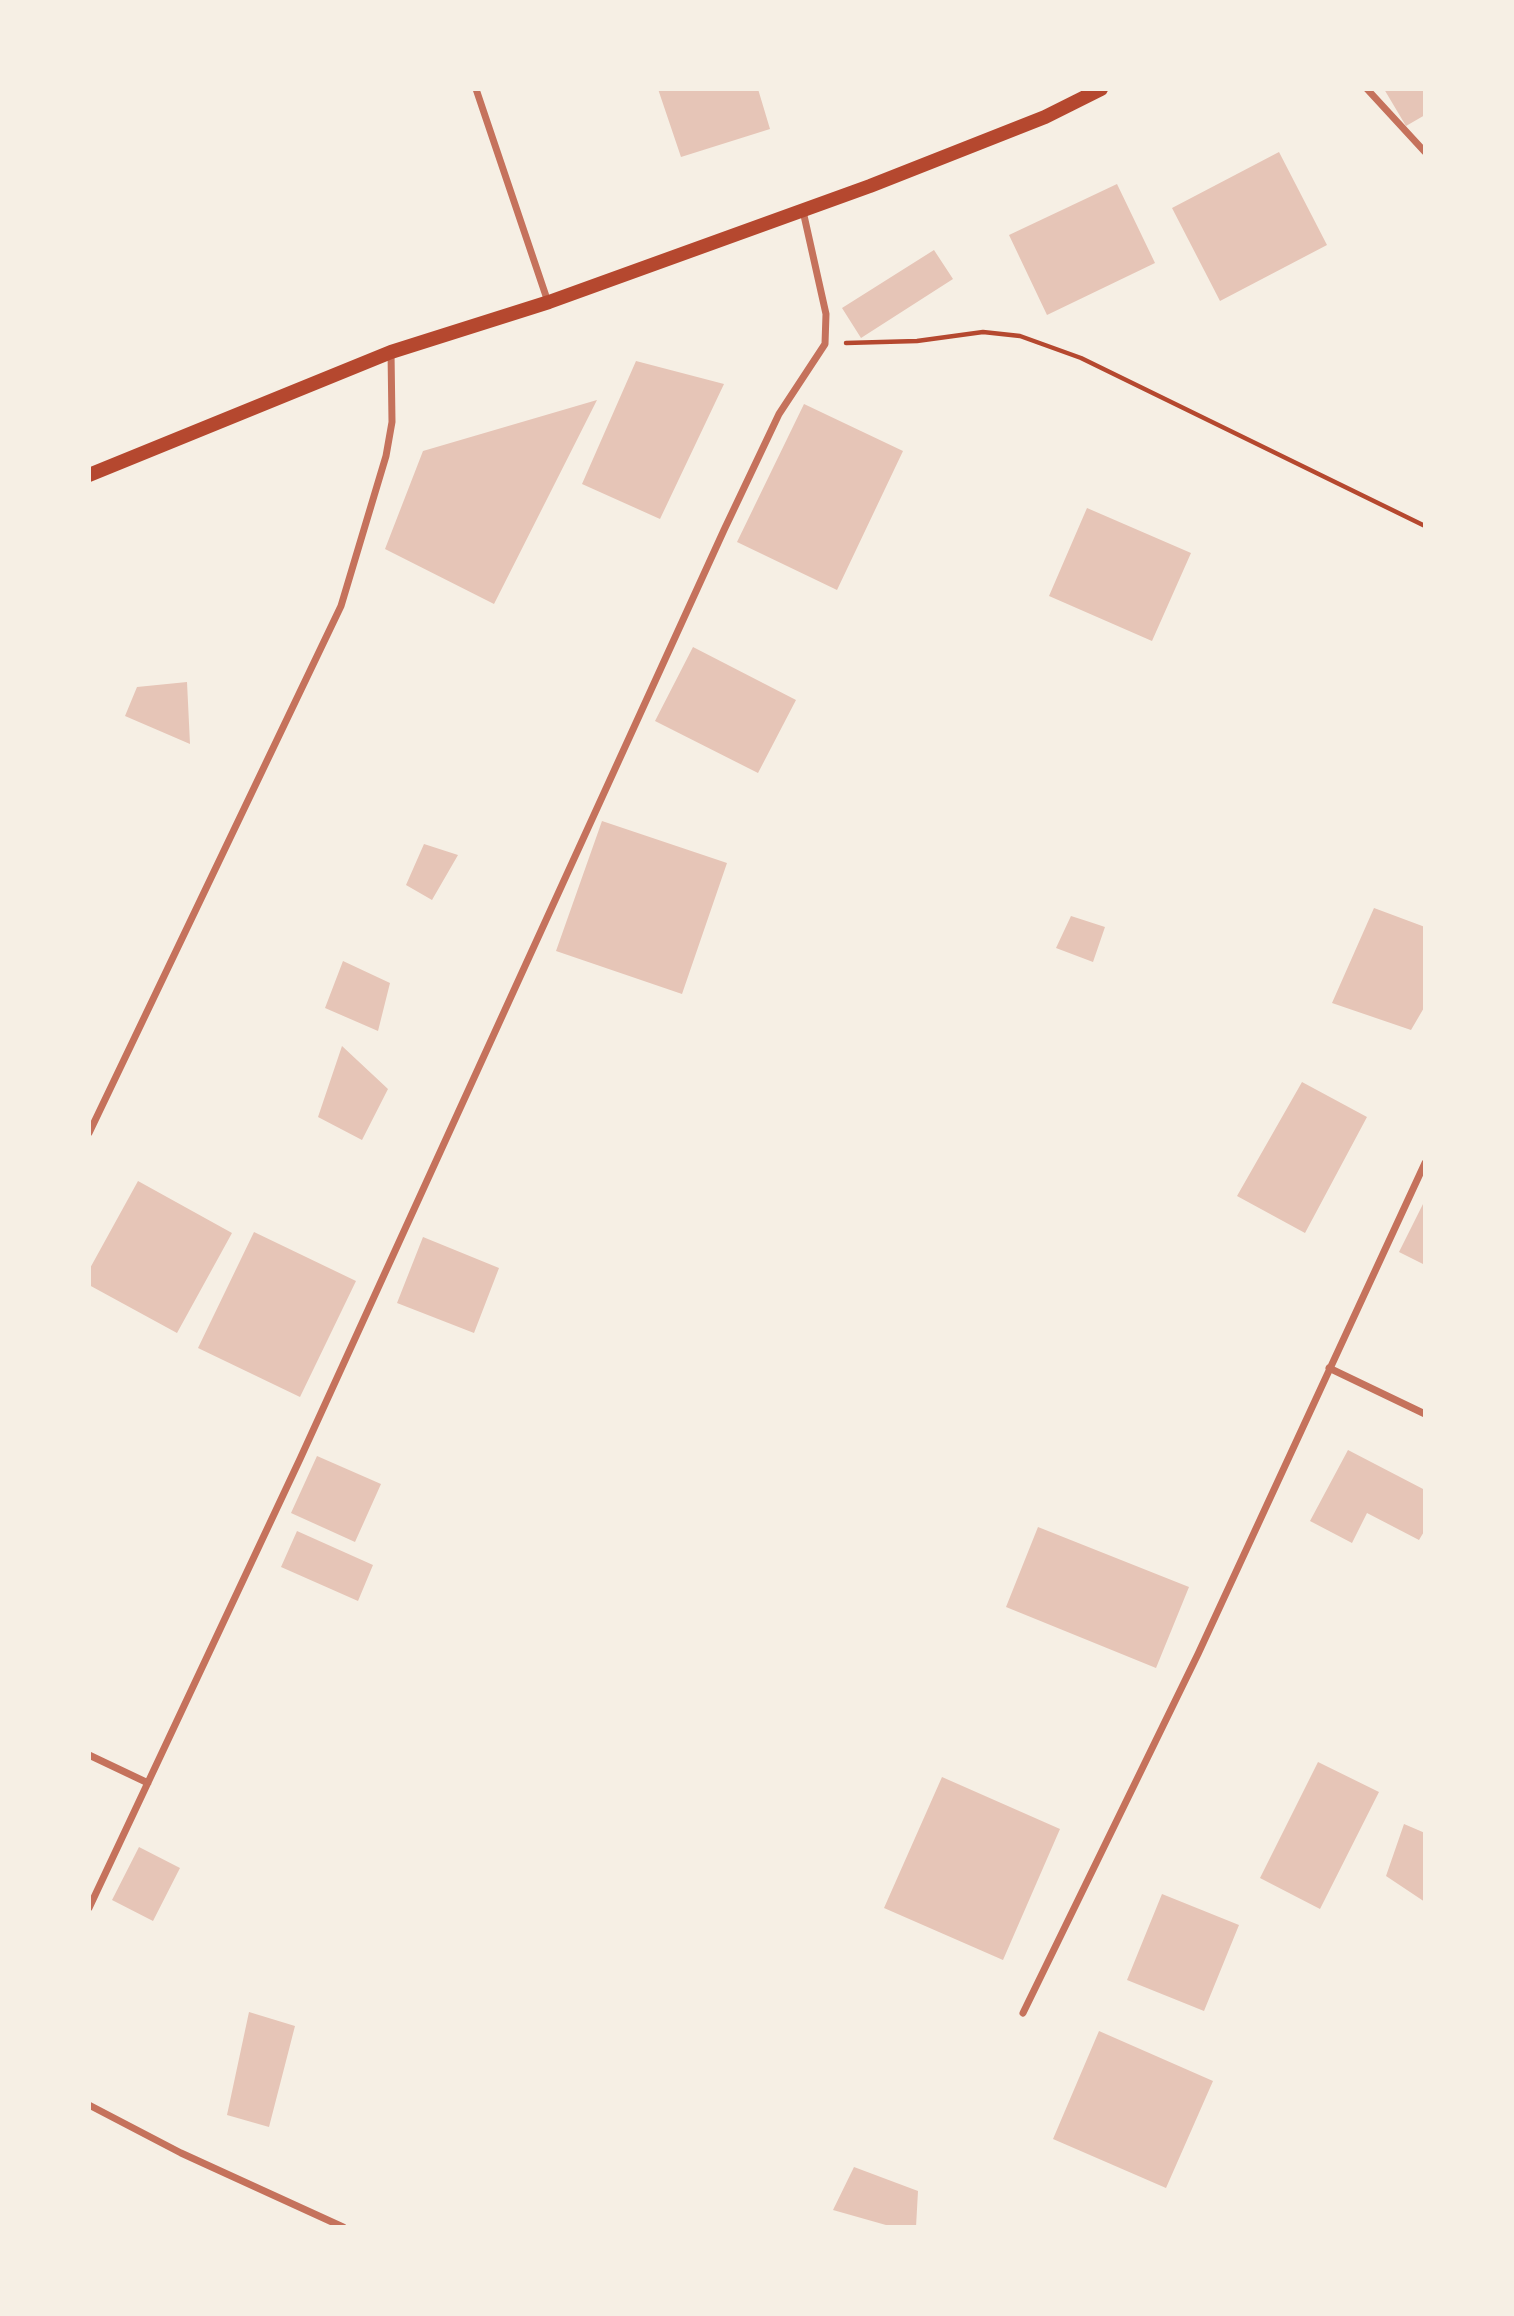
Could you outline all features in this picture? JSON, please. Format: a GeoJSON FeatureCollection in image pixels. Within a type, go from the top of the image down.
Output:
{"type":"FeatureCollection","features":[{"type":"Feature","properties":{"kind":"main road"},"geometry":{"type":"LineString","coordinates":[[89,475],[391,352],[549,303],[1045,117],[1101,89]]}},
{"type":"Feature","properties":{"kind":"street"},"geometry":{"type":"LineString","coordinates":[[476,89],[549,303]]}},
{"type":"Feature","properties":{"kind":"street"},"geometry":{"type":"LineString","coordinates":[[1367,89],[1425,152]]}},
{"type":"Feature","properties":{"kind":"street"},"geometry":{"type":"LineString","coordinates":[[89,1908],[487,1053],[605,784],[718,543],[779,414],[825,344],[826,314],[802,209]]}},
{"type":"Feature","properties":{"kind":"street"},"geometry":{"type":"LineString","coordinates":[[89,1133],[341,606],[386,456],[392,422],[391,352]]}},
{"type":"Feature","properties":{"kind":"street"},"geometry":{"type":"LineString","coordinates":[[1023,2014],[1198,1654],[1425,1163]]}},
{"type":"Feature","properties":{"kind":"street"},"geometry":{"type":"LineString","coordinates":[[1329,1368],[1425,1414]]}},
{"type":"Feature","properties":{"kind":"street"},"geometry":{"type":"LineString","coordinates":[[89,1755],[148,1783]]}},
{"type":"Feature","properties":{"kind":"street"},"geometry":{"type":"LineString","coordinates":[[89,2105],[181,2153],[343,2227]]}},
{"type":"Feature","properties":{"kind":"path"},"geometry":{"type":"LineString","coordinates":[[825,344],[917,341],[983,332],[1020,336],[1081,358],[1425,526]]}},
{"type":"Feature","properties":{"kind":"building"},"geometry":{"type":"Polygon","coordinates":[[[658,89],[758,89],[770,129],[681,157],[658,89]]]}},
{"type":"Feature","properties":{"kind":"building"},"geometry":{"type":"Polygon","coordinates":[[[1384,89],[1425,89],[1425,115],[1406,126],[1384,89]]]}},
{"type":"Feature","properties":{"kind":"building"},"geometry":{"type":"Polygon","coordinates":[[[1279,152],[1327,245],[1220,301],[1172,208],[1279,152]]]}},
{"type":"Feature","properties":{"kind":"building"},"geometry":{"type":"Polygon","coordinates":[[[1117,184],[1155,263],[1047,315],[1009,235],[1117,184]]]}},
{"type":"Feature","properties":{"kind":"building"},"geometry":{"type":"Polygon","coordinates":[[[934,250],[953,279],[861,338],[842,308],[934,250]]]}},
{"type":"Feature","properties":{"kind":"building"},"geometry":{"type":"Polygon","coordinates":[[[636,361],[724,384],[660,519],[582,484],[636,361]]]}},
{"type":"Feature","properties":{"kind":"building"},"geometry":{"type":"Polygon","coordinates":[[[597,400],[494,604],[385,549],[423,451],[597,400]]]}},
{"type":"Feature","properties":{"kind":"building"},"geometry":{"type":"Polygon","coordinates":[[[804,404],[903,451],[837,590],[737,542],[804,404]]]}},
{"type":"Feature","properties":{"kind":"building"},"geometry":{"type":"Polygon","coordinates":[[[1087,508],[1191,553],[1152,641],[1049,596],[1087,508]]]}},
{"type":"Feature","properties":{"kind":"building"},"geometry":{"type":"Polygon","coordinates":[[[693,647],[796,700],[758,773],[655,721],[693,647]]]}},
{"type":"Feature","properties":{"kind":"building"},"geometry":{"type":"Polygon","coordinates":[[[187,682],[190,744],[125,716],[137,687],[187,682]]]}},
{"type":"Feature","properties":{"kind":"building"},"geometry":{"type":"Polygon","coordinates":[[[602,821],[727,863],[682,994],[556,951],[602,821]]]}},
{"type":"Feature","properties":{"kind":"building"},"geometry":{"type":"Polygon","coordinates":[[[424,844],[458,855],[432,900],[406,885],[424,844]]]}},
{"type":"Feature","properties":{"kind":"building"},"geometry":{"type":"Polygon","coordinates":[[[1374,908],[1425,927],[1425,1006],[1411,1030],[1332,1003],[1374,908]]]}},
{"type":"Feature","properties":{"kind":"building"},"geometry":{"type":"Polygon","coordinates":[[[1071,916],[1105,927],[1093,962],[1056,948],[1071,916]]]}},
{"type":"Feature","properties":{"kind":"building"},"geometry":{"type":"Polygon","coordinates":[[[343,961],[390,983],[378,1031],[325,1008],[343,961]]]}},
{"type":"Feature","properties":{"kind":"building"},"geometry":{"type":"Polygon","coordinates":[[[342,1046],[388,1089],[362,1140],[318,1117],[342,1046]]]}},
{"type":"Feature","properties":{"kind":"building"},"geometry":{"type":"Polygon","coordinates":[[[1302,1082],[1367,1117],[1305,1233],[1237,1196],[1302,1082]]]}},
{"type":"Feature","properties":{"kind":"building"},"geometry":{"type":"Polygon","coordinates":[[[138,1181],[232,1233],[177,1333],[89,1285],[89,1270],[138,1181]]]}},
{"type":"Feature","properties":{"kind":"building"},"geometry":{"type":"Polygon","coordinates":[[[1425,1200],[1425,1265],[1399,1252],[1425,1200]]]}},
{"type":"Feature","properties":{"kind":"building"},"geometry":{"type":"Polygon","coordinates":[[[254,1232],[356,1281],[300,1397],[198,1348],[254,1232]]]}},
{"type":"Feature","properties":{"kind":"building"},"geometry":{"type":"Polygon","coordinates":[[[423,1237],[499,1268],[474,1333],[397,1303],[423,1237]]]}},
{"type":"Feature","properties":{"kind":"building"},"geometry":{"type":"Polygon","coordinates":[[[1348,1450],[1425,1490],[1425,1530],[1419,1540],[1367,1513],[1352,1543],[1310,1521],[1348,1450]]]}},
{"type":"Feature","properties":{"kind":"building"},"geometry":{"type":"Polygon","coordinates":[[[317,1456],[381,1484],[355,1542],[291,1513],[317,1456]]]}},
{"type":"Feature","properties":{"kind":"building"},"geometry":{"type":"Polygon","coordinates":[[[1038,1527],[1189,1587],[1156,1668],[1006,1607],[1038,1527]]]}},
{"type":"Feature","properties":{"kind":"building"},"geometry":{"type":"Polygon","coordinates":[[[297,1531],[373,1565],[358,1601],[281,1567],[297,1531]]]}},
{"type":"Feature","properties":{"kind":"building"},"geometry":{"type":"Polygon","coordinates":[[[1318,1762],[1379,1792],[1320,1909],[1260,1878],[1318,1762]]]}},
{"type":"Feature","properties":{"kind":"building"},"geometry":{"type":"Polygon","coordinates":[[[942,1777],[1060,1829],[1003,1960],[884,1908],[942,1777]]]}},
{"type":"Feature","properties":{"kind":"building"},"geometry":{"type":"Polygon","coordinates":[[[1404,1824],[1425,1833],[1425,1902],[1386,1876],[1404,1824]]]}},
{"type":"Feature","properties":{"kind":"building"},"geometry":{"type":"Polygon","coordinates":[[[139,1847],[180,1868],[153,1921],[112,1900],[139,1847]]]}},
{"type":"Feature","properties":{"kind":"building"},"geometry":{"type":"Polygon","coordinates":[[[1162,1894],[1239,1925],[1204,2011],[1127,1980],[1162,1894]]]}},
{"type":"Feature","properties":{"kind":"building"},"geometry":{"type":"Polygon","coordinates":[[[249,2012],[295,2026],[269,2127],[227,2115],[249,2012]]]}},
{"type":"Feature","properties":{"kind":"building"},"geometry":{"type":"Polygon","coordinates":[[[1099,2031],[1213,2081],[1166,2188],[1053,2139],[1099,2031]]]}},
{"type":"Feature","properties":{"kind":"building"},"geometry":{"type":"Polygon","coordinates":[[[854,2167],[918,2191],[916,2227],[893,2227],[833,2210],[854,2167]]]}}]}
